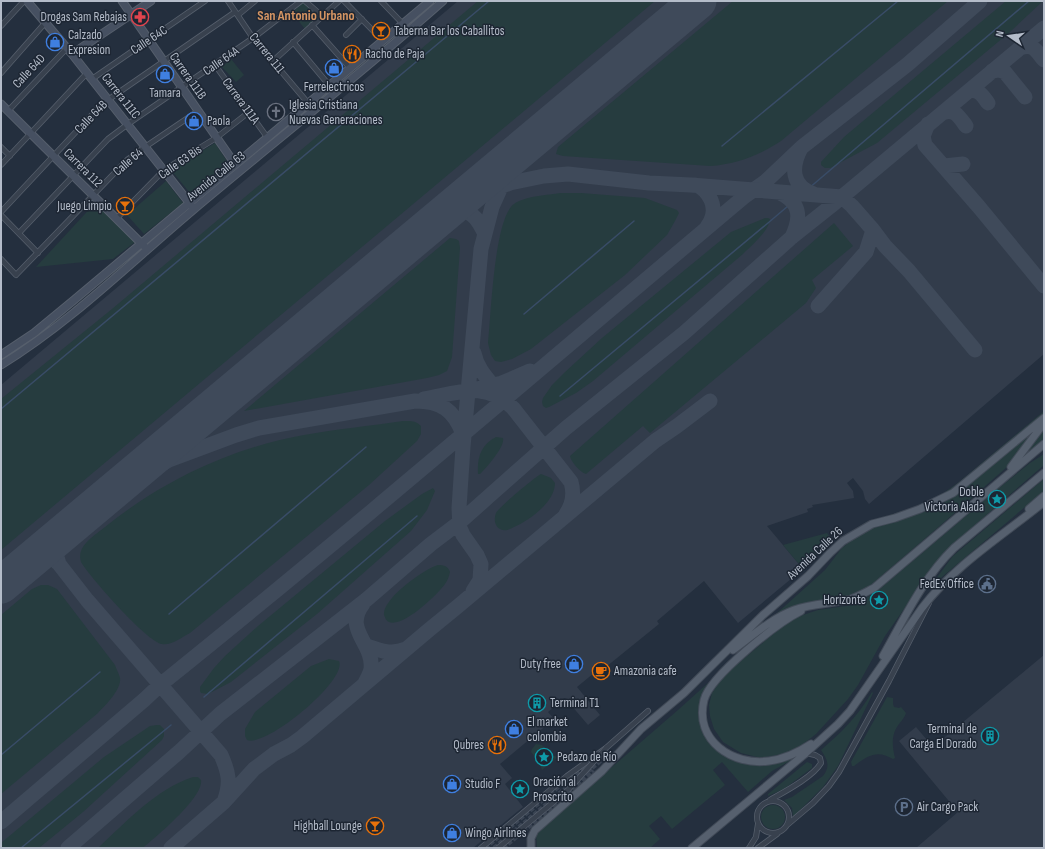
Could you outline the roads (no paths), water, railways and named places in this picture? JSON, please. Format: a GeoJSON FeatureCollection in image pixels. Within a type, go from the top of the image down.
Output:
{"type":"FeatureCollection","features":[{"type":"Feature","properties":{"kind":"main road","name":"Carrera 111C"},"geometry":{"type":"LineString","coordinates":[[25,1],[90,76],[192,206]]}},
{"type":"Feature","properties":{"kind":"main road","name":"Carrera 111B"},"geometry":{"type":"LineString","coordinates":[[122,1],[235,164]]}},
{"type":"Feature","properties":{"kind":"main road"},"geometry":{"type":"LineString","coordinates":[[72,54],[151,1]]}},
{"type":"Feature","properties":{"kind":"main road","name":"Avenida Calle 63"},"geometry":{"type":"LineString","coordinates":[[1,366],[56,328],[147,249],[235,164],[403,24],[422,5],[430,1]]}},
{"type":"Feature","properties":{"kind":"main road","name":"Avenida Calle 63"},"geometry":{"type":"LineString","coordinates":[[1,355],[34,332],[141,243],[192,206],[443,1]]}},
{"type":"Feature","properties":{"kind":"main road","name":"Carrera 112"},"geometry":{"type":"LineString","coordinates":[[1,104],[147,249]]}},
{"type":"Feature","properties":{"kind":"main road","name":"Avenida Calle 26"},"geometry":{"type":"LineString","coordinates":[[532,848],[531,838],[535,830],[592,780],[641,729],[684,693],[763,615],[808,576],[844,541],[858,531],[872,524],[920,509],[952,493],[1044,418]]}},
{"type":"Feature","properties":{"kind":"main road"},"geometry":{"type":"LineString","coordinates":[[993,487],[1017,460],[1044,423]]}},
{"type":"Feature","properties":{"kind":"main road","name":"Avenida Calle 26"},"geometry":{"type":"LineString","coordinates":[[716,662],[784,614],[800,608],[850,599],[874,588],[1043,446]]}},
{"type":"Feature","properties":{"kind":"main road"},"geometry":{"type":"LineString","coordinates":[[860,696],[920,593],[942,560],[954,548],[1043,473]]}},
{"type":"Feature","properties":{"kind":"main road"},"geometry":{"type":"LineString","coordinates":[[1001,535],[1044,496]]}},
{"type":"Feature","properties":{"kind":"main road"},"geometry":{"type":"LineString","coordinates":[[692,848],[828,734],[845,716],[922,608],[934,594],[962,567],[1044,502]]}},
{"type":"Feature","properties":{"kind":"main road"},"geometry":{"type":"LineString","coordinates":[[812,606],[783,622],[721,674],[704,699],[702,720],[709,737],[719,748],[733,756],[752,761],[769,761],[791,755],[828,734]]}},
{"type":"Feature","properties":{"kind":"street"},"geometry":{"type":"LineString","coordinates":[[1,26],[25,1]]}},
{"type":"Feature","properties":{"kind":"street","name":"Calle 64C"},"geometry":{"type":"LineString","coordinates":[[1,165],[90,76],[149,40],[206,1]]}},
{"type":"Feature","properties":{"kind":"street","name":"Carrera 111"},"geometry":{"type":"LineString","coordinates":[[228,1],[272,61],[308,103]]}},
{"type":"Feature","properties":{"kind":"street","name":"Calle 64B"},"geometry":{"type":"LineString","coordinates":[[1,212],[108,99],[256,1]]}},
{"type":"Feature","properties":{"kind":"street","name":"Calle 64A"},"geometry":{"type":"LineString","coordinates":[[19,233],[108,140],[128,124],[254,38],[301,1]]}},
{"type":"Feature","properties":{"kind":"street"},"geometry":{"type":"LineString","coordinates":[[305,1],[322,16]]}},
{"type":"Feature","properties":{"kind":"street"},"geometry":{"type":"LineString","coordinates":[[272,61],[339,1]]}},
{"type":"Feature","properties":{"kind":"street"},"geometry":{"type":"LineString","coordinates":[[344,1],[383,41]]}},
{"type":"Feature","properties":{"kind":"street"},"geometry":{"type":"LineString","coordinates":[[381,1],[403,24]]}},
{"type":"Feature","properties":{"kind":"street"},"geometry":{"type":"LineString","coordinates":[[346,35],[362,19]]}},
{"type":"Feature","properties":{"kind":"street"},"geometry":{"type":"LineString","coordinates":[[1,73],[45,23]]}},
{"type":"Feature","properties":{"kind":"street"},"geometry":{"type":"LineString","coordinates":[[312,25],[350,68]]}},
{"type":"Feature","properties":{"kind":"street"},"geometry":{"type":"LineString","coordinates":[[293,42],[329,85]]}},
{"type":"Feature","properties":{"kind":"street","name":"Calle 64D"},"geometry":{"type":"LineString","coordinates":[[8,111],[67,48]]}},
{"type":"Feature","properties":{"kind":"street","name":"Carrera 111A"},"geometry":{"type":"LineString","coordinates":[[215,65],[267,137]]}},
{"type":"Feature","properties":{"kind":"street","name":"Calle 64"},"geometry":{"type":"LineString","coordinates":[[1,259],[16,275],[127,160],[145,146],[198,111]]}},
{"type":"Feature","properties":{"kind":"street","name":"Calle 63 Bis"},"geometry":{"type":"LineString","coordinates":[[117,218],[164,170],[216,138],[249,112]]}},
{"type":"Feature","properties":{"kind":"street"},"geometry":{"type":"LineString","coordinates":[[1,147],[10,156]]}},
{"type":"Feature","properties":{"kind":"street"},"geometry":{"type":"LineString","coordinates":[[1,215],[38,253]]}},
{"type":"Feature","properties":{"kind":"street"},"geometry":{"type":"LineString","coordinates":[[758,848],[779,833],[813,804],[839,772],[889,681],[934,594]]}},
{"type":"Feature","properties":{"kind":"street"},"geometry":{"type":"LineString","coordinates":[[481,848],[567,776],[606,748],[648,711]]}},
{"type":"Feature","properties":{"kind":"street"},"geometry":{"type":"LineString","coordinates":[[498,848],[568,790],[606,748]]}},
{"type":"Feature","properties":{"kind":"street"},"geometry":{"type":"LineString","coordinates":[[749,848],[756,837],[758,824],[757,818],[760,807],[817,769],[821,763],[820,758],[806,753]]}},
{"type":"Feature","properties":{"kind":"street"},"geometry":{"type":"LineString","coordinates":[[769,801],[780,802],[788,809],[790,815],[787,826]]}},
{"type":"Feature","properties":{"kind":"street"},"geometry":{"type":"LineString","coordinates":[[758,824],[764,831],[774,834],[779,833]]}},
{"type":"Feature","properties":{"kind":"waterway"},"geometry":{"type":"LineString","coordinates":[[1,409],[489,1]]}},
{"type":"Feature","properties":{"kind":"waterway"},"geometry":{"type":"LineString","coordinates":[[722,146],[898,1]]}},
{"type":"Feature","properties":{"kind":"waterway"},"geometry":{"type":"LineString","coordinates":[[560,396],[768,223],[1029,1]]}},
{"type":"Feature","properties":{"kind":"waterway"},"geometry":{"type":"LineString","coordinates":[[524,314],[634,221]]}},
{"type":"Feature","properties":{"kind":"waterway"},"geometry":{"type":"LineString","coordinates":[[169,614],[366,447]]}},
{"type":"Feature","properties":{"kind":"waterway"},"geometry":{"type":"LineString","coordinates":[[204,697],[417,516]]}},
{"type":"Feature","properties":{"kind":"waterway"},"geometry":{"type":"LineString","coordinates":[[1,755],[100,672]]}},
{"type":"Feature","properties":{"kind":"waterway"},"geometry":{"type":"LineString","coordinates":[[21,848],[171,725]]}},
{"type":"Feature","properties":{"kind":"tunnel"},"geometry":{"type":"LineString","coordinates":[[587,772],[610,753]]}},
{"type":"Feature","properties":{"kind":"tunnel"},"geometry":{"type":"LineString","coordinates":[[485,848],[569,778],[588,766]]}},
{"type":"Feature","properties":{"kind":"tunnel"},"geometry":{"type":"LineString","coordinates":[[503,848],[574,789],[593,770]]}},
{"type":"Feature","properties":{"kind":"tunnel"},"geometry":{"type":"LineString","coordinates":[[494,848],[573,782]]}},
{"type":"Feature","properties":{"kind":"place","name":"Drogas Sam Rebajas"},"geometry":{"type":"Point","coordinates":[140,17]}},
{"type":"Feature","properties":{"kind":"place","name":"Taberna Bar los Caballitos"},"geometry":{"type":"Point","coordinates":[381,31]}},
{"type":"Feature","properties":{"kind":"place","name":"Calzado Expresion"},"geometry":{"type":"Point","coordinates":[55,42]}},
{"type":"Feature","properties":{"kind":"place","name":"Racho de Paja"},"geometry":{"type":"Point","coordinates":[352,54]}},
{"type":"Feature","properties":{"kind":"place","name":"Ferrelectricos"},"geometry":{"type":"Point","coordinates":[334,68]}},
{"type":"Feature","properties":{"kind":"place","name":"Tamara"},"geometry":{"type":"Point","coordinates":[165,74]}},
{"type":"Feature","properties":{"kind":"place","name":"Iglesia Cristiana Nuevas Generaciones"},"geometry":{"type":"Point","coordinates":[276,112]}},
{"type":"Feature","properties":{"kind":"place","name":"Paola"},"geometry":{"type":"Point","coordinates":[194,121]}},
{"type":"Feature","properties":{"kind":"place","name":"Juego Limpio"},"geometry":{"type":"Point","coordinates":[125,206]}},
{"type":"Feature","properties":{"kind":"place","name":"Doble Victoria Alada"},"geometry":{"type":"Point","coordinates":[997,499]}},
{"type":"Feature","properties":{"kind":"place","name":"FedEx Office"},"geometry":{"type":"Point","coordinates":[987,584]}},
{"type":"Feature","properties":{"kind":"place","name":"Horizonte"},"geometry":{"type":"Point","coordinates":[879,600]}},
{"type":"Feature","properties":{"kind":"place","name":"Duty free"},"geometry":{"type":"Point","coordinates":[574,664]}},
{"type":"Feature","properties":{"kind":"place","name":"Amazonia cafe"},"geometry":{"type":"Point","coordinates":[601,671]}},
{"type":"Feature","properties":{"kind":"place","name":"Terminal T1"},"geometry":{"type":"Point","coordinates":[537,703]}},
{"type":"Feature","properties":{"kind":"place","name":"El market colombia"},"geometry":{"type":"Point","coordinates":[514,729]}},
{"type":"Feature","properties":{"kind":"place","name":"Terminal de Carga El Dorado"},"geometry":{"type":"Point","coordinates":[990,736]}},
{"type":"Feature","properties":{"kind":"place","name":"Qubres"},"geometry":{"type":"Point","coordinates":[497,745]}},
{"type":"Feature","properties":{"kind":"place","name":"Pedazo de Río"},"geometry":{"type":"Point","coordinates":[544,757]}},
{"type":"Feature","properties":{"kind":"place","name":"Studio F"},"geometry":{"type":"Point","coordinates":[452,784]}},
{"type":"Feature","properties":{"kind":"place","name":"Oración al Proscrito"},"geometry":{"type":"Point","coordinates":[520,789]}},
{"type":"Feature","properties":{"kind":"place","name":"Air Cargo Pack"},"geometry":{"type":"Point","coordinates":[904,807]}},
{"type":"Feature","properties":{"kind":"place","name":"Highball Lounge"},"geometry":{"type":"Point","coordinates":[375,826]}},
{"type":"Feature","properties":{"kind":"place","name":"Wingo Airlines"},"geometry":{"type":"Point","coordinates":[452,833]}},
{"type":"Feature","properties":{"kind":"district","name":"San Antonio Urbano"},"geometry":{"type":"Point","coordinates":[306,15]}}]}
